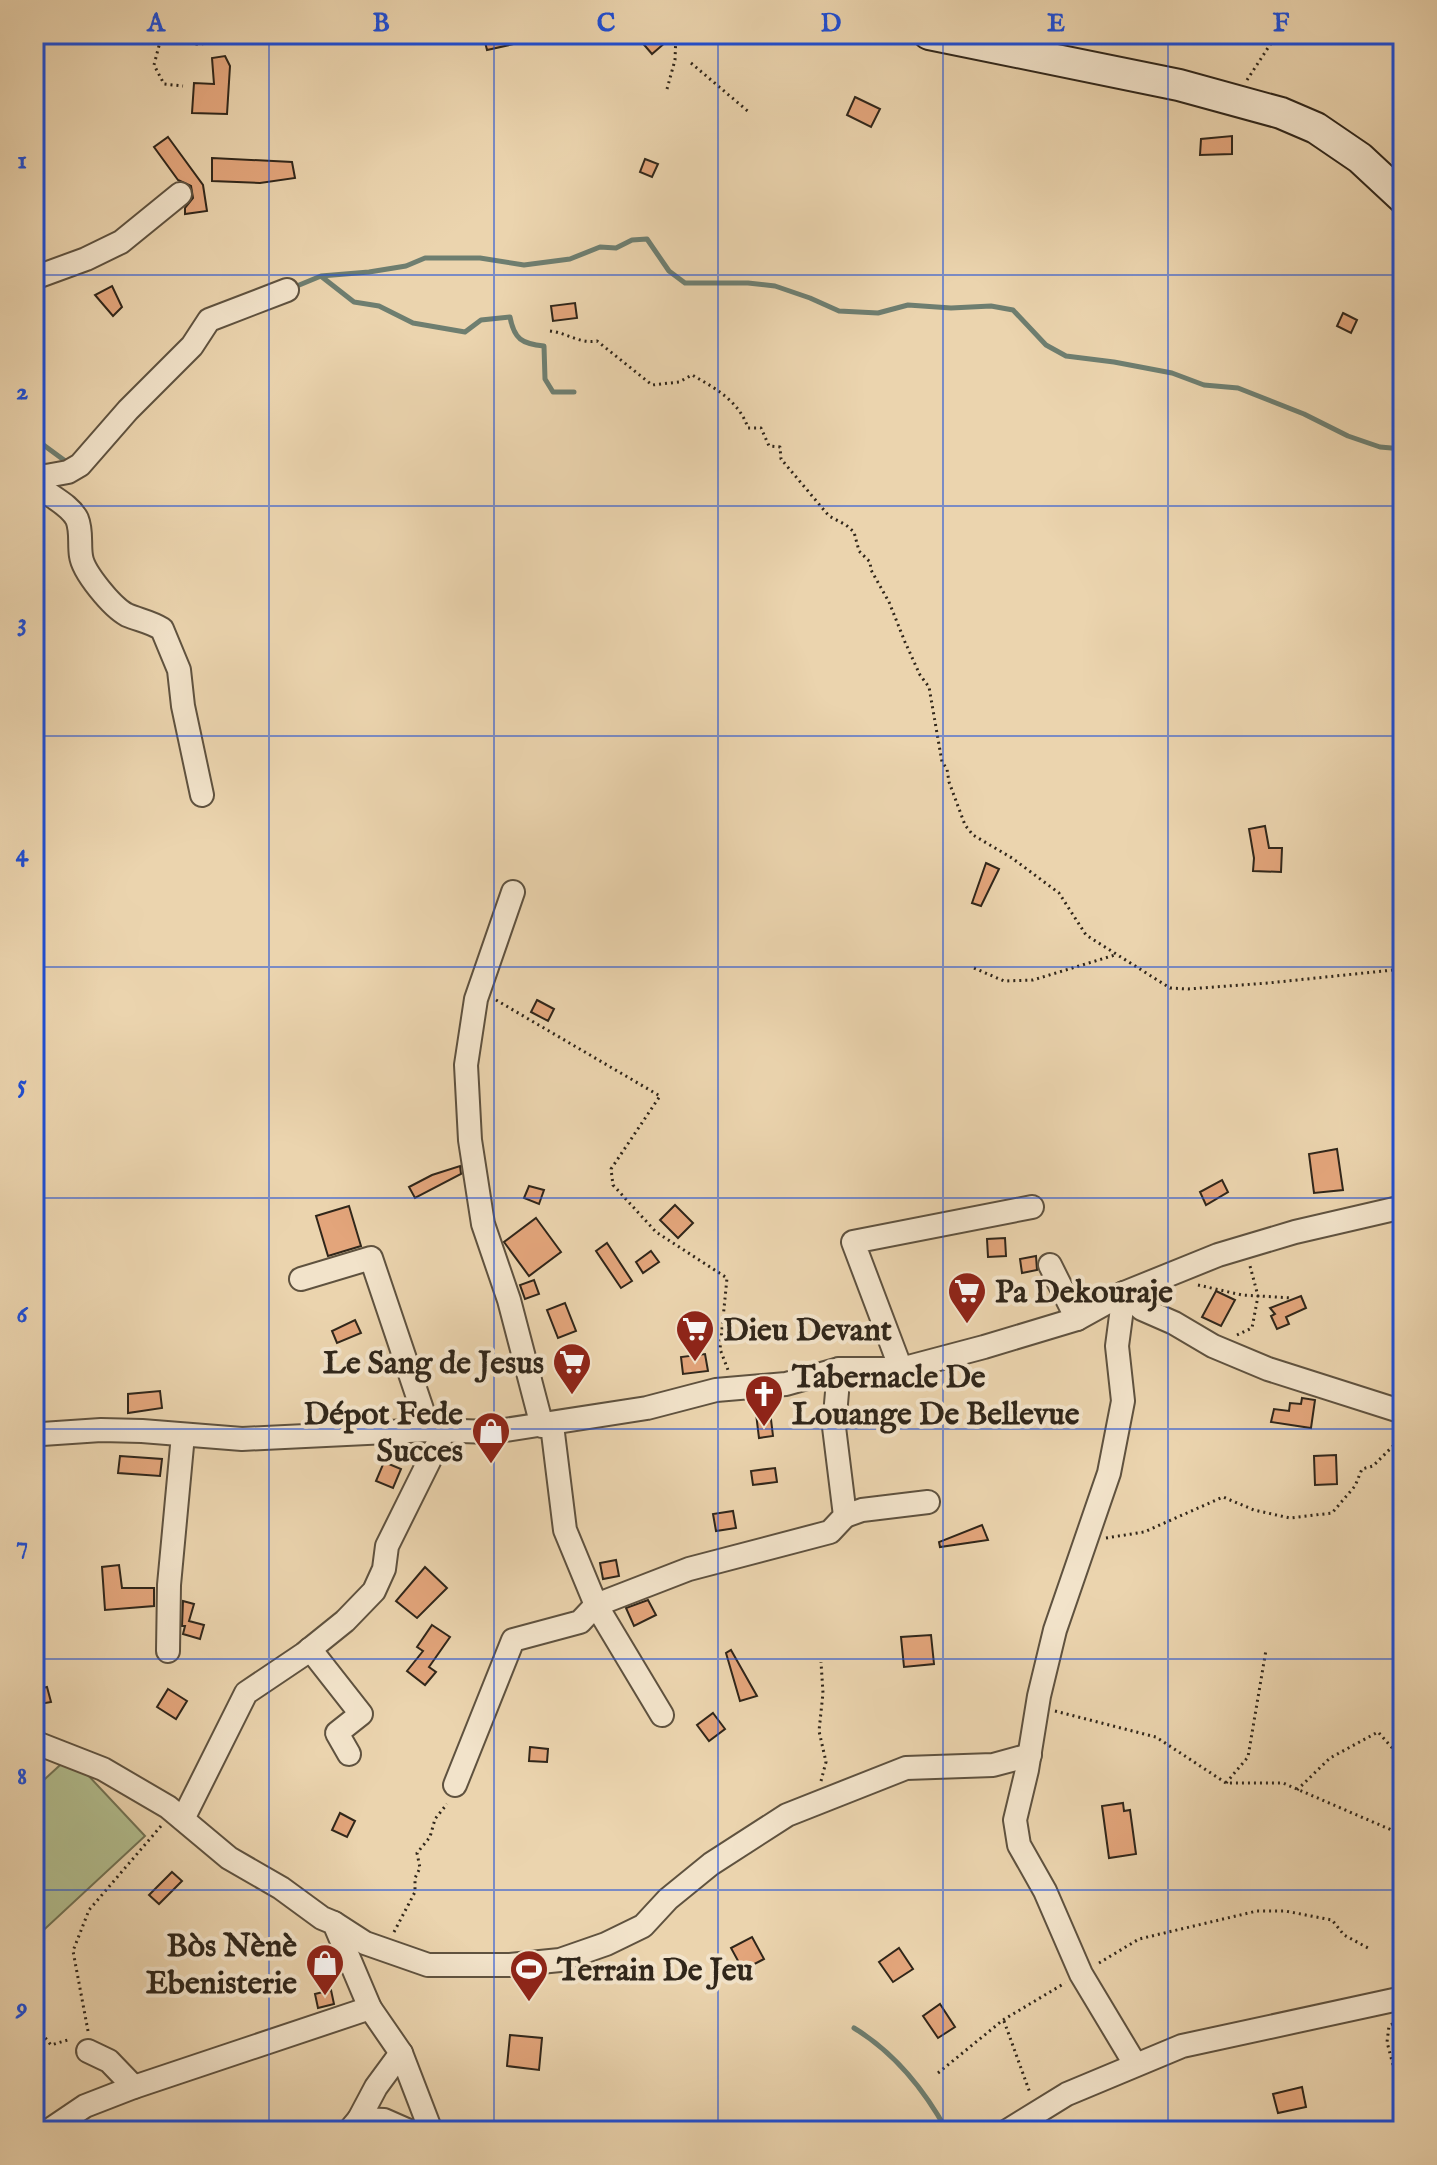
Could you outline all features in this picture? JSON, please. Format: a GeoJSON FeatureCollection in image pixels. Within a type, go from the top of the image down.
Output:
{"type":"FeatureCollection","features":[{"type":"Feature","properties":{"kind":"street"},"geometry":{"type":"LineString","coordinates":[[929,34],[982,39],[1179,85],[1281,113],[1316,128],[1360,158],[1403,198]]}},
{"type":"Feature","properties":{"kind":"street"},"geometry":{"type":"LineString","coordinates":[[34,278],[121,242],[180,194]]}},
{"type":"Feature","properties":{"kind":"street"},"geometry":{"type":"LineString","coordinates":[[34,475],[57,474],[80,465],[128,410],[192,346],[209,320],[287,290]]}},
{"type":"Feature","properties":{"kind":"street"},"geometry":{"type":"LineString","coordinates":[[34,482],[71,511],[77,520],[85,570],[115,606],[127,615],[162,629],[168,639],[179,670],[183,706],[202,795]]}},
{"type":"Feature","properties":{"kind":"street"},"geometry":{"type":"LineString","coordinates":[[513,892],[476,999],[466,1065],[472,1154],[483,1224],[547,1425],[565,1530],[596,1605],[662,1715]]}},
{"type":"Feature","properties":{"kind":"street"},"geometry":{"type":"LineString","coordinates":[[901,1369],[853,1242],[1032,1207]]}},
{"type":"Feature","properties":{"kind":"street"},"geometry":{"type":"LineString","coordinates":[[34,1432],[101,1430],[242,1439],[437,1431],[492,1432],[547,1425],[735,1389],[786,1384],[839,1369],[901,1369],[1077,1319],[1124,1293],[1218,1255],[1403,1207]]}},
{"type":"Feature","properties":{"kind":"street"},"geometry":{"type":"LineString","coordinates":[[178,1815],[246,1693],[310,1649],[345,1621],[374,1591],[384,1569],[387,1546],[437,1431],[371,1258],[301,1279]]}},
{"type":"Feature","properties":{"kind":"street"},"geometry":{"type":"LineString","coordinates":[[1050,1265],[1077,1319]]}},
{"type":"Feature","properties":{"kind":"street"},"geometry":{"type":"LineString","coordinates":[[1124,1293],[1142,1309],[1213,1346],[1268,1369],[1403,1412]]}},
{"type":"Feature","properties":{"kind":"street"},"geometry":{"type":"LineString","coordinates":[[1124,1293],[1117,1346],[1123,1401],[1109,1473],[1055,1630],[1015,1820],[1019,1845],[1045,1891],[1081,1974],[1135,2064]]}},
{"type":"Feature","properties":{"kind":"street"},"geometry":{"type":"LineString","coordinates":[[839,1369],[834,1427],[845,1516]]}},
{"type":"Feature","properties":{"kind":"street"},"geometry":{"type":"LineString","coordinates":[[168,1651],[169,1585],[183,1435]]}},
{"type":"Feature","properties":{"kind":"street"},"geometry":{"type":"LineString","coordinates":[[455,1785],[513,1640],[580,1622],[596,1605],[689,1569],[830,1532],[845,1516],[862,1510],[928,1502]]}},
{"type":"Feature","properties":{"kind":"street"},"geometry":{"type":"LineString","coordinates":[[310,1649],[361,1714],[337,1733],[349,1754]]}},
{"type":"Feature","properties":{"kind":"street"},"geometry":{"type":"LineString","coordinates":[[34,1742],[103,1769],[178,1815],[229,1858],[365,1943],[428,1965],[510,1965],[560,1960],[606,1944],[643,1926],[668,1899],[711,1864],[802,1808],[906,1768],[993,1765],[1030,1755]]}},
{"type":"Feature","properties":{"kind":"street"},"geometry":{"type":"LineString","coordinates":[[334,1923],[370,2008],[401,2053],[431,2131]]}},
{"type":"Feature","properties":{"kind":"street"},"geometry":{"type":"LineString","coordinates":[[1007,2131],[1067,2094],[1182,2046],[1403,1998]]}},
{"type":"Feature","properties":{"kind":"street"},"geometry":{"type":"LineString","coordinates":[[48,2131],[85,2106],[134,2087],[370,2008]]}},
{"type":"Feature","properties":{"kind":"street"},"geometry":{"type":"LineString","coordinates":[[88,2043],[134,2087]]}},
{"type":"Feature","properties":{"kind":"street"},"geometry":{"type":"LineString","coordinates":[[354,2125],[401,2053]]}},
{"type":"Feature","properties":{"kind":"street"},"geometry":{"type":"LineString","coordinates":[[354,2125],[384,2120],[409,2131]]}},
{"type":"Feature","properties":{"kind":"path"},"geometry":{"type":"LineString","coordinates":[[162,34],[154,65],[164,84],[183,86]]}},
{"type":"Feature","properties":{"kind":"path"},"geometry":{"type":"LineString","coordinates":[[174,34],[196,44],[228,42]]}},
{"type":"Feature","properties":{"kind":"path"},"geometry":{"type":"LineString","coordinates":[[667,89],[675,60],[676,34]]}},
{"type":"Feature","properties":{"kind":"path"},"geometry":{"type":"LineString","coordinates":[[1235,101],[1277,34]]}},
{"type":"Feature","properties":{"kind":"path"},"geometry":{"type":"LineString","coordinates":[[691,63],[750,113]]}},
{"type":"Feature","properties":{"kind":"path"},"geometry":{"type":"LineString","coordinates":[[550,331],[563,332],[585,343],[597,341],[652,385],[679,382],[692,375],[720,391],[739,409],[748,428],[761,428],[769,446],[780,447],[781,459],[829,516],[854,532],[859,551],[870,562],[916,666],[929,687],[942,762],[965,825],[973,835],[1012,858],[1059,893],[1086,935],[1170,988],[1188,989],[1403,969]]}},
{"type":"Feature","properties":{"kind":"path"},"geometry":{"type":"LineString","coordinates":[[974,968],[1004,981],[1033,980],[1115,955]]}},
{"type":"Feature","properties":{"kind":"path"},"geometry":{"type":"LineString","coordinates":[[476,999],[494,999],[660,1096],[611,1169],[613,1185],[656,1232],[727,1278],[720,1349],[735,1389]]}},
{"type":"Feature","properties":{"kind":"path"},"geometry":{"type":"LineString","coordinates":[[1213,1346],[1252,1328],[1258,1296],[1251,1272],[1249,1246]]}},
{"type":"Feature","properties":{"kind":"path"},"geometry":{"type":"LineString","coordinates":[[1167,1277],[1258,1296],[1292,1298]]}},
{"type":"Feature","properties":{"kind":"path"},"geometry":{"type":"LineString","coordinates":[[1085,1541],[1144,1532],[1223,1497],[1254,1510],[1290,1518],[1332,1513],[1355,1486],[1362,1469],[1373,1466],[1403,1436]]}},
{"type":"Feature","properties":{"kind":"path"},"geometry":{"type":"LineString","coordinates":[[1226,1783],[1248,1757],[1266,1650]]}},
{"type":"Feature","properties":{"kind":"path"},"geometry":{"type":"LineString","coordinates":[[802,1808],[818,1789],[826,1762],[819,1731],[823,1693],[821,1662]]}},
{"type":"Feature","properties":{"kind":"path"},"geometry":{"type":"LineString","coordinates":[[1039,1696],[1055,1711],[1156,1737],[1226,1783],[1283,1783],[1403,1835]]}},
{"type":"Feature","properties":{"kind":"path"},"geometry":{"type":"LineString","coordinates":[[1297,1790],[1330,1758],[1378,1732],[1403,1760]]}},
{"type":"Feature","properties":{"kind":"path"},"geometry":{"type":"LineString","coordinates":[[387,1951],[397,1921],[415,1892],[415,1878],[420,1868],[417,1853],[430,1837],[435,1819],[446,1807],[455,1785]]}},
{"type":"Feature","properties":{"kind":"path"},"geometry":{"type":"LineString","coordinates":[[88,2043],[73,1951],[78,1937],[89,1910],[178,1815]]}},
{"type":"Feature","properties":{"kind":"path"},"geometry":{"type":"LineString","coordinates":[[1285,1911],[1332,1920],[1344,1935],[1370,1949]]}},
{"type":"Feature","properties":{"kind":"path"},"geometry":{"type":"LineString","coordinates":[[1403,2015],[1389,2026],[1387,2042],[1403,2103]]}},
{"type":"Feature","properties":{"kind":"path"},"geometry":{"type":"LineString","coordinates":[[1003,2020],[1036,2111]]}},
{"type":"Feature","properties":{"kind":"green space"},"geometry":{"type":"Polygon","coordinates":[[[70,1756],[145,1836],[34,1939],[34,1789],[70,1756]]]}},
{"type":"Feature","properties":{"kind":"building"},"geometry":{"type":"Polygon","coordinates":[[[483,34],[531,34],[532,40],[487,50],[483,34]]]}},
{"type":"Feature","properties":{"kind":"building"},"geometry":{"type":"Polygon","coordinates":[[[647,34],[659,34],[666,42],[652,54],[640,40],[647,34]]]}},
{"type":"Feature","properties":{"kind":"building"},"geometry":{"type":"Polygon","coordinates":[[[225,56],[230,66],[227,114],[192,113],[194,83],[214,84],[212,58],[225,56]]]}},
{"type":"Feature","properties":{"kind":"building"},"geometry":{"type":"Polygon","coordinates":[[[855,97],[880,109],[871,127],[847,115],[855,97]]]}},
{"type":"Feature","properties":{"kind":"building"},"geometry":{"type":"Polygon","coordinates":[[[1232,136],[1232,154],[1200,155],[1201,139],[1232,136]]]}},
{"type":"Feature","properties":{"kind":"building"},"geometry":{"type":"Polygon","coordinates":[[[168,137],[203,185],[207,211],[185,214],[185,208],[193,198],[191,186],[178,180],[154,147],[168,137]]]}},
{"type":"Feature","properties":{"kind":"building"},"geometry":{"type":"Polygon","coordinates":[[[212,158],[292,162],[295,178],[260,183],[212,181],[212,158]]]}},
{"type":"Feature","properties":{"kind":"building"},"geometry":{"type":"Polygon","coordinates":[[[645,159],[658,164],[652,177],[640,172],[645,159]]]}},
{"type":"Feature","properties":{"kind":"building"},"geometry":{"type":"Polygon","coordinates":[[[112,286],[122,307],[113,316],[95,295],[112,286]]]}},
{"type":"Feature","properties":{"kind":"building"},"geometry":{"type":"Polygon","coordinates":[[[575,303],[577,318],[553,321],[551,306],[575,303]]]}},
{"type":"Feature","properties":{"kind":"building"},"geometry":{"type":"Polygon","coordinates":[[[1343,313],[1357,320],[1351,333],[1337,326],[1343,313]]]}},
{"type":"Feature","properties":{"kind":"building"},"geometry":{"type":"Polygon","coordinates":[[[1265,826],[1269,848],[1282,848],[1281,872],[1253,871],[1249,829],[1265,826]]]}},
{"type":"Feature","properties":{"kind":"building"},"geometry":{"type":"Polygon","coordinates":[[[986,863],[999,869],[981,906],[972,903],[986,863]]]}},
{"type":"Feature","properties":{"kind":"building"},"geometry":{"type":"Polygon","coordinates":[[[537,1000],[554,1009],[548,1021],[531,1012],[537,1000]]]}},
{"type":"Feature","properties":{"kind":"building"},"geometry":{"type":"Polygon","coordinates":[[[1337,1149],[1343,1190],[1314,1193],[1309,1154],[1337,1149]]]}},
{"type":"Feature","properties":{"kind":"building"},"geometry":{"type":"Polygon","coordinates":[[[460,1166],[461,1174],[415,1198],[409,1187],[460,1166]]]}},
{"type":"Feature","properties":{"kind":"building"},"geometry":{"type":"Polygon","coordinates":[[[1222,1180],[1228,1192],[1206,1205],[1200,1192],[1222,1180]]]}},
{"type":"Feature","properties":{"kind":"building"},"geometry":{"type":"Polygon","coordinates":[[[529,1186],[544,1190],[539,1204],[524,1198],[529,1186]]]}},
{"type":"Feature","properties":{"kind":"building"},"geometry":{"type":"Polygon","coordinates":[[[675,1205],[693,1223],[678,1238],[660,1220],[675,1205]]]}},
{"type":"Feature","properties":{"kind":"building"},"geometry":{"type":"Polygon","coordinates":[[[349,1206],[361,1246],[328,1256],[316,1216],[349,1206]]]}},
{"type":"Feature","properties":{"kind":"building"},"geometry":{"type":"Polygon","coordinates":[[[536,1218],[561,1252],[529,1276],[504,1242],[536,1218]]]}},
{"type":"Feature","properties":{"kind":"building"},"geometry":{"type":"Polygon","coordinates":[[[1005,1238],[1006,1256],[988,1257],[987,1239],[1005,1238]]]}},
{"type":"Feature","properties":{"kind":"building"},"geometry":{"type":"Polygon","coordinates":[[[607,1243],[632,1281],[621,1288],[596,1251],[607,1243]]]}},
{"type":"Feature","properties":{"kind":"building"},"geometry":{"type":"Polygon","coordinates":[[[651,1251],[659,1262],[643,1273],[636,1262],[651,1251]]]}},
{"type":"Feature","properties":{"kind":"building"},"geometry":{"type":"Polygon","coordinates":[[[1036,1256],[1037,1270],[1022,1273],[1020,1259],[1036,1256]]]}},
{"type":"Feature","properties":{"kind":"building"},"geometry":{"type":"Polygon","coordinates":[[[534,1280],[539,1294],[525,1299],[520,1285],[534,1280]]]}},
{"type":"Feature","properties":{"kind":"building"},"geometry":{"type":"Polygon","coordinates":[[[1216,1291],[1235,1300],[1221,1326],[1202,1317],[1216,1291]]]}},
{"type":"Feature","properties":{"kind":"building"},"geometry":{"type":"Polygon","coordinates":[[[1301,1296],[1306,1308],[1286,1317],[1289,1324],[1277,1329],[1271,1316],[1275,1314],[1270,1308],[1301,1296]]]}},
{"type":"Feature","properties":{"kind":"building"},"geometry":{"type":"Polygon","coordinates":[[[565,1303],[576,1331],[558,1338],[547,1310],[565,1303]]]}},
{"type":"Feature","properties":{"kind":"building"},"geometry":{"type":"Polygon","coordinates":[[[355,1320],[361,1333],[337,1343],[332,1331],[355,1320]]]}},
{"type":"Feature","properties":{"kind":"building"},"geometry":{"type":"Polygon","coordinates":[[[705,1354],[708,1371],[683,1374],[681,1357],[705,1354]]]}},
{"type":"Feature","properties":{"kind":"building"},"geometry":{"type":"Polygon","coordinates":[[[160,1391],[162,1408],[128,1413],[128,1394],[160,1391]]]}},
{"type":"Feature","properties":{"kind":"building"},"geometry":{"type":"Polygon","coordinates":[[[1302,1398],[1315,1400],[1311,1428],[1271,1422],[1274,1409],[1289,1411],[1290,1403],[1301,1404],[1302,1398]]]}},
{"type":"Feature","properties":{"kind":"building"},"geometry":{"type":"Polygon","coordinates":[[[769,1403],[773,1436],[759,1438],[755,1405],[769,1403]]]}},
{"type":"Feature","properties":{"kind":"building"},"geometry":{"type":"Polygon","coordinates":[[[1336,1455],[1337,1484],[1315,1485],[1314,1456],[1336,1455]]]}},
{"type":"Feature","properties":{"kind":"building"},"geometry":{"type":"Polygon","coordinates":[[[120,1456],[162,1459],[160,1476],[118,1473],[120,1456]]]}},
{"type":"Feature","properties":{"kind":"building"},"geometry":{"type":"Polygon","coordinates":[[[384,1462],[401,1469],[393,1488],[376,1481],[384,1462]]]}},
{"type":"Feature","properties":{"kind":"building"},"geometry":{"type":"Polygon","coordinates":[[[775,1468],[777,1482],[753,1485],[751,1471],[775,1468]]]}},
{"type":"Feature","properties":{"kind":"building"},"geometry":{"type":"Polygon","coordinates":[[[733,1511],[736,1528],[716,1531],[713,1514],[733,1511]]]}},
{"type":"Feature","properties":{"kind":"building"},"geometry":{"type":"Polygon","coordinates":[[[982,1525],[988,1540],[940,1547],[939,1542],[982,1525]]]}},
{"type":"Feature","properties":{"kind":"building"},"geometry":{"type":"Polygon","coordinates":[[[616,1560],[619,1576],[603,1579],[600,1563],[616,1560]]]}},
{"type":"Feature","properties":{"kind":"building"},"geometry":{"type":"Polygon","coordinates":[[[119,1565],[122,1588],[154,1588],[154,1606],[105,1610],[102,1567],[119,1565]]]}},
{"type":"Feature","properties":{"kind":"building"},"geometry":{"type":"Polygon","coordinates":[[[425,1567],[447,1588],[417,1618],[396,1601],[425,1567]]]}},
{"type":"Feature","properties":{"kind":"building"},"geometry":{"type":"Polygon","coordinates":[[[648,1600],[656,1615],[634,1626],[626,1608],[648,1600]]]}},
{"type":"Feature","properties":{"kind":"building"},"geometry":{"type":"Polygon","coordinates":[[[183,1601],[194,1604],[189,1621],[204,1625],[200,1639],[183,1634],[183,1601]]]}},
{"type":"Feature","properties":{"kind":"building"},"geometry":{"type":"Polygon","coordinates":[[[432,1625],[450,1637],[429,1667],[436,1672],[425,1685],[407,1671],[423,1651],[417,1647],[432,1625]]]}},
{"type":"Feature","properties":{"kind":"building"},"geometry":{"type":"Polygon","coordinates":[[[931,1635],[934,1664],[904,1667],[901,1637],[931,1635]]]}},
{"type":"Feature","properties":{"kind":"building"},"geometry":{"type":"Polygon","coordinates":[[[731,1650],[757,1696],[740,1701],[726,1653],[731,1650]]]}},
{"type":"Feature","properties":{"kind":"building"},"geometry":{"type":"Polygon","coordinates":[[[47,1687],[51,1702],[34,1705],[34,1690],[47,1687]]]}},
{"type":"Feature","properties":{"kind":"building"},"geometry":{"type":"Polygon","coordinates":[[[168,1689],[187,1701],[176,1719],[157,1707],[168,1689]]]}},
{"type":"Feature","properties":{"kind":"building"},"geometry":{"type":"Polygon","coordinates":[[[713,1713],[725,1729],[709,1741],[697,1725],[713,1713]]]}},
{"type":"Feature","properties":{"kind":"building"},"geometry":{"type":"Polygon","coordinates":[[[530,1747],[548,1749],[547,1762],[529,1761],[530,1747]]]}},
{"type":"Feature","properties":{"kind":"building"},"geometry":{"type":"Polygon","coordinates":[[[1123,1803],[1124,1811],[1130,1810],[1136,1854],[1109,1858],[1102,1806],[1123,1803]]]}},
{"type":"Feature","properties":{"kind":"building"},"geometry":{"type":"Polygon","coordinates":[[[340,1813],[355,1821],[347,1837],[332,1830],[340,1813]]]}},
{"type":"Feature","properties":{"kind":"building"},"geometry":{"type":"Polygon","coordinates":[[[172,1872],[182,1881],[159,1904],[149,1895],[172,1872]]]}},
{"type":"Feature","properties":{"kind":"building"},"geometry":{"type":"Polygon","coordinates":[[[752,1937],[764,1959],[743,1970],[731,1948],[752,1937]]]}},
{"type":"Feature","properties":{"kind":"building"},"geometry":{"type":"Polygon","coordinates":[[[899,1948],[913,1969],[893,1982],[879,1962],[899,1948]]]}},
{"type":"Feature","properties":{"kind":"building"},"geometry":{"type":"Polygon","coordinates":[[[331,1990],[334,2004],[318,2008],[315,1994],[331,1990]]]}},
{"type":"Feature","properties":{"kind":"building"},"geometry":{"type":"Polygon","coordinates":[[[940,2004],[955,2027],[938,2038],[923,2016],[940,2004]]]}},
{"type":"Feature","properties":{"kind":"building"},"geometry":{"type":"Polygon","coordinates":[[[510,2035],[542,2038],[539,2070],[507,2066],[510,2035]]]}},
{"type":"Feature","properties":{"kind":"building"},"geometry":{"type":"Polygon","coordinates":[[[1302,2087],[1306,2107],[1278,2113],[1273,2094],[1302,2087]]]}},
{"type":"Feature","properties":{"kind":"waterway"},"geometry":{"type":"LineString","coordinates":[[292,288],[321,276],[406,266],[425,258],[480,258],[524,265],[570,259],[600,247],[616,248],[632,240],[647,239],[669,271],[685,283],[775,286],[839,311],[878,313],[908,305],[951,308],[991,306],[1013,310],[1046,345],[1066,356],[1172,373],[1204,385],[1238,388],[1304,414],[1348,436],[1380,447],[1403,449]]}},
{"type":"Feature","properties":{"kind":"waterway"},"geometry":{"type":"LineString","coordinates":[[322,277],[354,302],[379,306],[413,323],[465,332],[481,320],[510,317],[520,339],[544,346],[545,379],[553,392],[574,392]]}},
{"type":"Feature","properties":{"kind":"waterway"},"geometry":{"type":"LineString","coordinates":[[34,438],[68,463]]}},
{"type":"Feature","properties":{"kind":"waterway"},"geometry":{"type":"LineString","coordinates":[[854,2028],[883,2049],[907,2073],[947,2131]]}},
{"type":"Feature","properties":{"kind":"place","name":"Pa Dekouraje"},"geometry":{"type":"Point","coordinates":[967,1325]}},
{"type":"Feature","properties":{"kind":"place","name":"Dieu Devant"},"geometry":{"type":"Point","coordinates":[695,1363]}},
{"type":"Feature","properties":{"kind":"place","name":"Le Sang de Jesus"},"geometry":{"type":"Point","coordinates":[572,1396]}},
{"type":"Feature","properties":{"kind":"place","name":"Tabernacle De Louange De Bellevue"},"geometry":{"type":"Point","coordinates":[764,1428]}},
{"type":"Feature","properties":{"kind":"place","name":"Dépot Fede Succes"},"geometry":{"type":"Point","coordinates":[491,1465]}},
{"type":"Feature","properties":{"kind":"place","name":"Bòs Nènè Ebenisterie"},"geometry":{"type":"Point","coordinates":[325,1997]}},
{"type":"Feature","properties":{"kind":"place","name":"Terrain De Jeu"},"geometry":{"type":"Point","coordinates":[529,2003]}}]}
